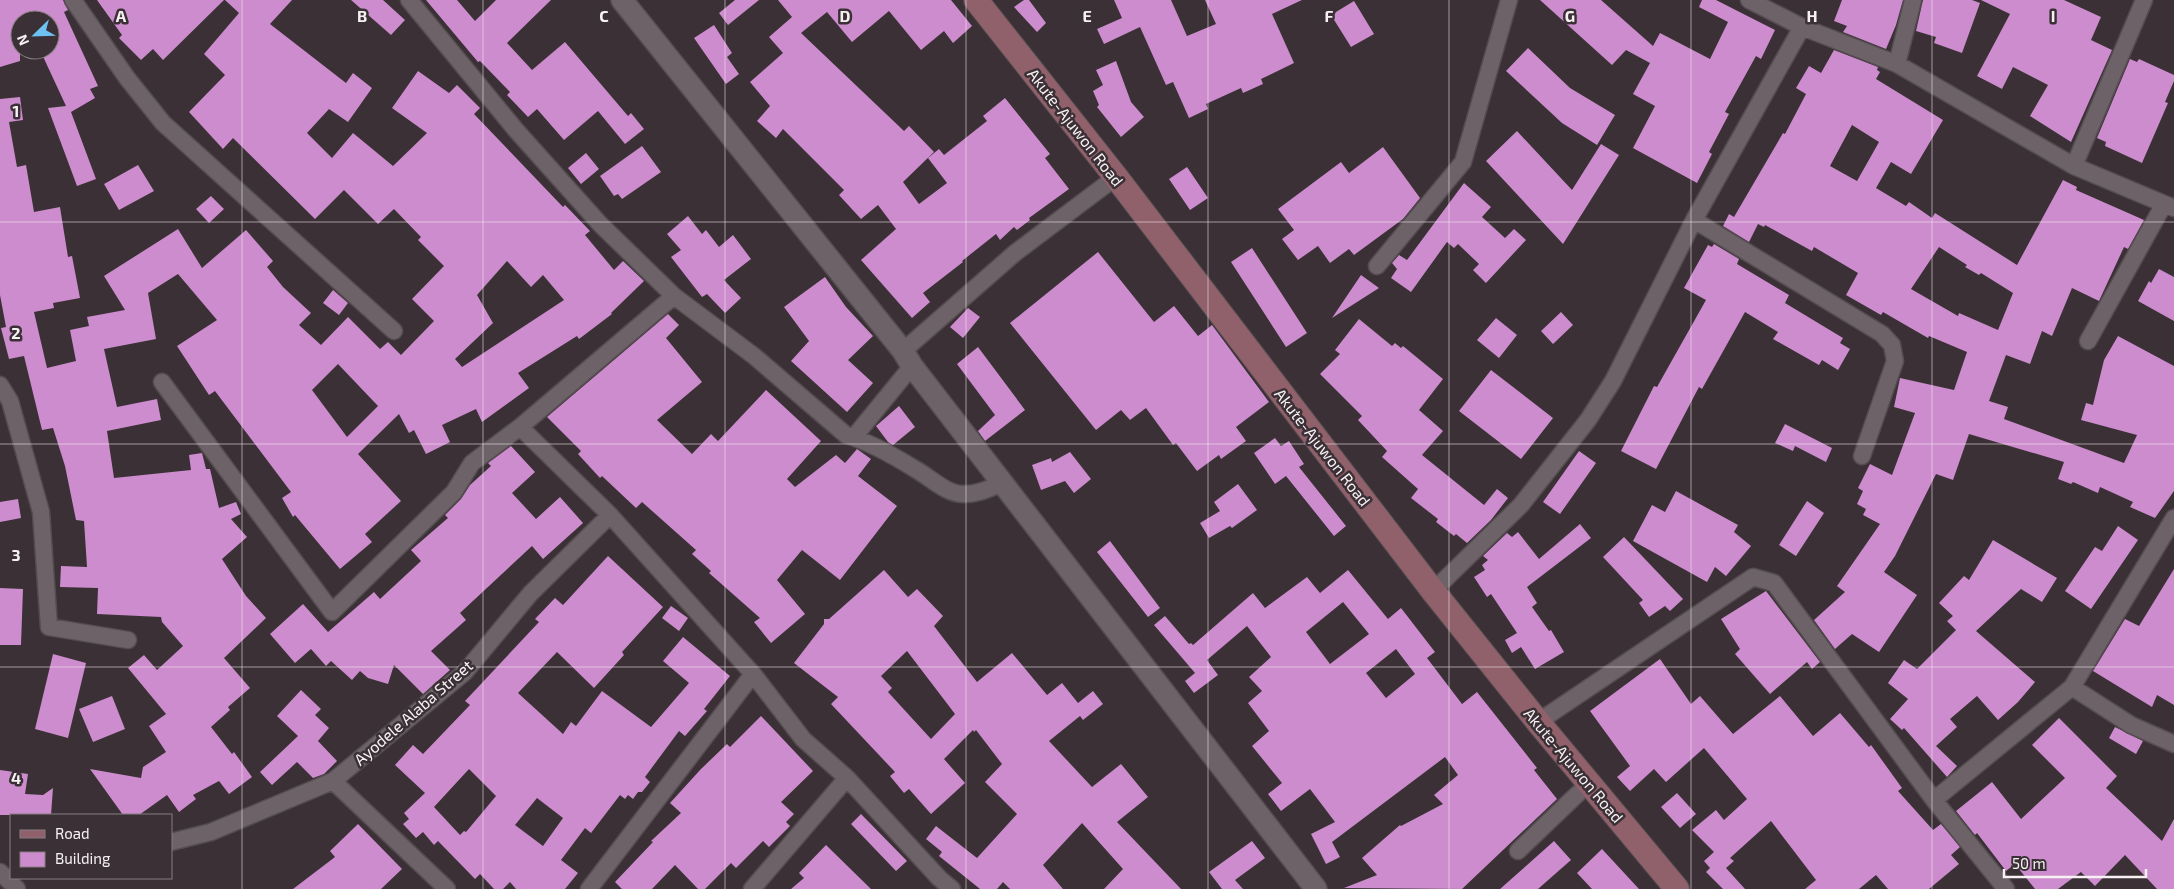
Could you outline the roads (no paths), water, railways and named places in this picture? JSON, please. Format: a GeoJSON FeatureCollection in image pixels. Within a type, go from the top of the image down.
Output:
{"type":"FeatureCollection","features":[{"type":"Feature","properties":{"kind":"main road","name":"Akute-Ajuwon Road"},"geometry":{"type":"LineString","coordinates":[[978,1],[1116,177],[1433,591],[1538,722],[1677,889]]}},
{"type":"Feature","properties":{"kind":"street"},"geometry":{"type":"LineString","coordinates":[[73,0],[127,78],[163,123],[394,331]]}},
{"type":"Feature","properties":{"kind":"street"},"geometry":{"type":"LineString","coordinates":[[409,0],[515,129],[548,166],[600,224],[674,296],[754,356],[846,435],[857,438],[916,469],[952,492],[975,493],[1003,483]]}},
{"type":"Feature","properties":{"kind":"street"},"geometry":{"type":"LineString","coordinates":[[622,0],[908,359],[1316,889]]}},
{"type":"Feature","properties":{"kind":"street"},"geometry":{"type":"LineString","coordinates":[[1377,266],[1463,162],[1509,0]]}},
{"type":"Feature","properties":{"kind":"street"},"geometry":{"type":"LineString","coordinates":[[1749,0],[1802,27],[1897,64],[2074,166],[2169,206],[2088,341]]}},
{"type":"Feature","properties":{"kind":"street"},"geometry":{"type":"LineString","coordinates":[[1897,64],[1913,0]]}},
{"type":"Feature","properties":{"kind":"street"},"geometry":{"type":"LineString","coordinates":[[2074,166],[2144,0]]}},
{"type":"Feature","properties":{"kind":"street"},"geometry":{"type":"LineString","coordinates":[[1433,591],[1521,504],[1588,420],[1613,381],[1694,220],[1802,27]]}},
{"type":"Feature","properties":{"kind":"street"},"geometry":{"type":"LineString","coordinates":[[857,438],[858,432],[908,359],[1014,253],[1116,177]]}},
{"type":"Feature","properties":{"kind":"street"},"geometry":{"type":"LineString","coordinates":[[1694,220],[1882,334],[1892,345],[1895,361],[1862,456]]}},
{"type":"Feature","properties":{"kind":"street"},"geometry":{"type":"LineString","coordinates":[[162,382],[332,612],[454,492],[472,463],[520,426],[674,296]]}},
{"type":"Feature","properties":{"kind":"street"},"geometry":{"type":"LineString","coordinates":[[0,384],[10,401],[41,512],[49,627],[128,640]]}},
{"type":"Feature","properties":{"kind":"street"},"geometry":{"type":"LineString","coordinates":[[520,426],[610,515],[753,674],[803,739],[847,778],[939,878],[952,889]]}},
{"type":"Feature","properties":{"kind":"street","name":"Ayodele Alaba Street"},"geometry":{"type":"LineString","coordinates":[[172,842],[211,832],[333,781],[465,672],[530,594],[610,515]]}},
{"type":"Feature","properties":{"kind":"street"},"geometry":{"type":"LineString","coordinates":[[1934,800],[2072,687],[2174,518]]}},
{"type":"Feature","properties":{"kind":"street"},"geometry":{"type":"LineString","coordinates":[[1538,722],[1753,577],[1774,584],[1934,800],[2006,889]]}},
{"type":"Feature","properties":{"kind":"street"},"geometry":{"type":"LineString","coordinates":[[589,889],[753,674]]}},
{"type":"Feature","properties":{"kind":"street"},"geometry":{"type":"LineString","coordinates":[[2072,687],[2131,725],[2174,744]]}},
{"type":"Feature","properties":{"kind":"street"},"geometry":{"type":"LineString","coordinates":[[752,889],[847,778]]}},
{"type":"Feature","properties":{"kind":"street"},"geometry":{"type":"LineString","coordinates":[[333,781],[447,889]]}},
{"type":"Feature","properties":{"kind":"street"},"geometry":{"type":"LineString","coordinates":[[1518,851],[1589,783]]}},
{"type":"Feature","properties":{"kind":"street"},"geometry":{"type":"LineString","coordinates":[[0,871],[17,889]]}}]}
